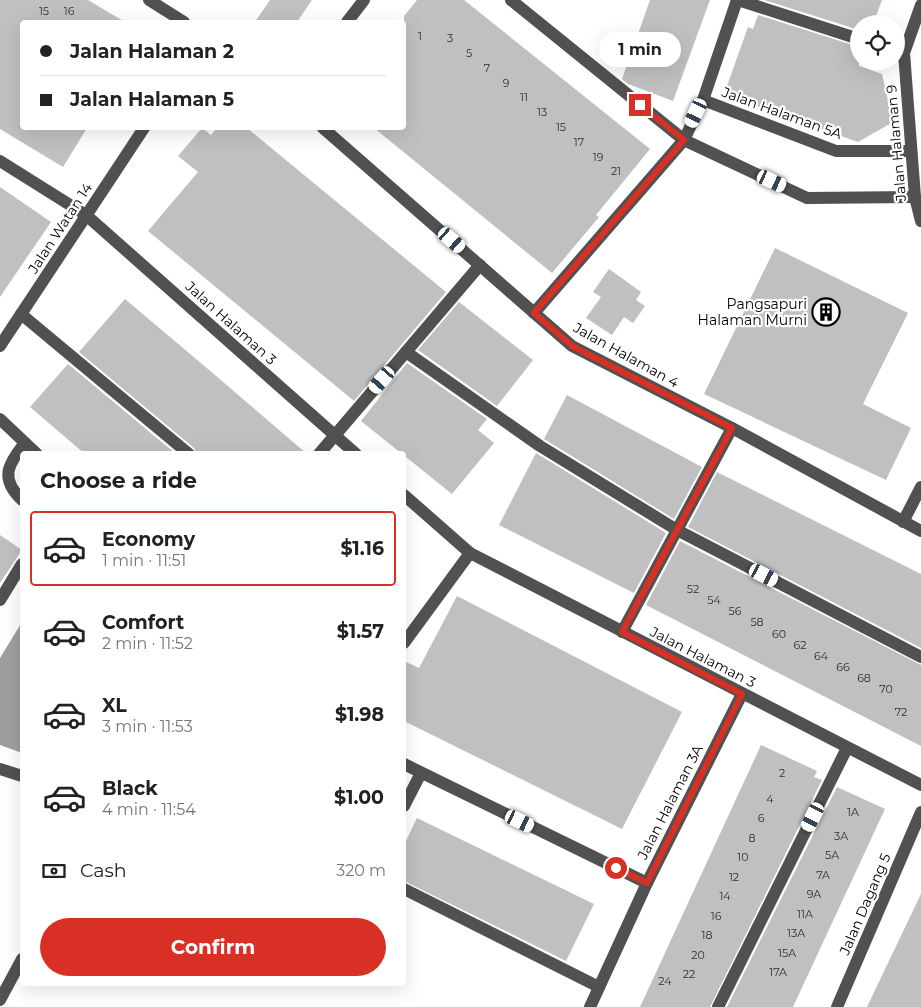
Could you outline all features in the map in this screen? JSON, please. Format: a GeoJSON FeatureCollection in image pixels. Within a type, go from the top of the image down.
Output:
{"type":"FeatureCollection","features":[{"type":"Feature","properties":{"kind":"street"},"geometry":{"type":"LineString","coordinates":[[149,0],[181,20]]}},
{"type":"Feature","properties":{"kind":"street"},"geometry":{"type":"LineString","coordinates":[[349,20],[364,0]]}},
{"type":"Feature","properties":{"kind":"street"},"geometry":{"type":"LineString","coordinates":[[510,0],[684,140],[808,198],[915,197]]}},
{"type":"Feature","properties":{"kind":"street"},"geometry":{"type":"LineString","coordinates":[[534,313],[684,140],[703,100],[738,0],[850,36]]}},
{"type":"Feature","properties":{"kind":"street","name":"Jalan Halaman 9"},"geometry":{"type":"LineString","coordinates":[[905,41],[921,6]]}},
{"type":"Feature","properties":{"kind":"street","name":"Jalan Halaman 9"},"geometry":{"type":"LineString","coordinates":[[902,70],[915,197],[921,220]]}},
{"type":"Feature","properties":{"kind":"street","name":"Jalan Halaman 5A"},"geometry":{"type":"LineString","coordinates":[[703,100],[836,151],[911,151]]}},
{"type":"Feature","properties":{"kind":"street","name":"Jalan Watan 14"},"geometry":{"type":"LineString","coordinates":[[0,346],[143,130]]}},
{"type":"Feature","properties":{"kind":"street","name":"Jalan Halaman 4"},"geometry":{"type":"LineString","coordinates":[[325,130],[572,346],[732,428],[921,531]]}},
{"type":"Feature","properties":{"kind":"street","name":"Jalan Halaman 3"},"geometry":{"type":"LineString","coordinates":[[0,162],[86,216],[353,451]]}},
{"type":"Feature","properties":{"kind":"street"},"geometry":{"type":"LineString","coordinates":[[321,451],[480,266]]}},
{"type":"Feature","properties":{"kind":"street"},"geometry":{"type":"LineString","coordinates":[[21,314],[185,451]]}},
{"type":"Feature","properties":{"kind":"street"},"geometry":{"type":"LineString","coordinates":[[406,352],[540,446],[677,530],[921,657]]}},
{"type":"Feature","properties":{"kind":"street"},"geometry":{"type":"LineString","coordinates":[[0,419],[34,451]]}},
{"type":"Feature","properties":{"kind":"street"},"geometry":{"type":"LineString","coordinates":[[622,632],[732,428]]}},
{"type":"Feature","properties":{"kind":"street"},"geometry":{"type":"LineString","coordinates":[[20,498],[12,491],[7,476],[10,464],[25,442]]}},
{"type":"Feature","properties":{"kind":"street"},"geometry":{"type":"LineString","coordinates":[[903,522],[921,487]]}},
{"type":"Feature","properties":{"kind":"street","name":"Jalan Halaman 3"},"geometry":{"type":"LineString","coordinates":[[406,498],[470,554],[921,785]]}},
{"type":"Feature","properties":{"kind":"street"},"geometry":{"type":"LineString","coordinates":[[406,638],[470,554]]}},
{"type":"Feature","properties":{"kind":"street"},"geometry":{"type":"LineString","coordinates":[[0,600],[20,567]]}},
{"type":"Feature","properties":{"kind":"street","name":"Jalan Halaman 3A"},"geometry":{"type":"LineString","coordinates":[[590,1007],[647,883],[742,694]]}},
{"type":"Feature","properties":{"kind":"street"},"geometry":{"type":"LineString","coordinates":[[718,1007],[847,748]]}},
{"type":"Feature","properties":{"kind":"street"},"geometry":{"type":"LineString","coordinates":[[406,765],[647,883]]}},
{"type":"Feature","properties":{"kind":"street"},"geometry":{"type":"LineString","coordinates":[[0,769],[20,775]]}},
{"type":"Feature","properties":{"kind":"street"},"geometry":{"type":"LineString","coordinates":[[406,802],[422,773]]}},
{"type":"Feature","properties":{"kind":"street","name":"Jalan Dagang 5"},"geometry":{"type":"LineString","coordinates":[[837,1007],[921,812]]}},
{"type":"Feature","properties":{"kind":"street"},"geometry":{"type":"LineString","coordinates":[[406,890],[599,987]]}},
{"type":"Feature","properties":{"kind":"street"},"geometry":{"type":"LineString","coordinates":[[0,1000],[20,963]]}},
{"type":"Feature","properties":{"kind":"shaded area"},"geometry":{"type":"Polygon","coordinates":[[[20,625],[20,752],[0,745],[0,658],[20,625]]]}},
{"type":"Feature","properties":{"kind":"building"},"geometry":{"type":"Polygon","coordinates":[[[0,0],[88,0],[122,20],[20,20],[20,130],[86,130],[63,167],[0,129],[0,0]]]}},
{"type":"Feature","properties":{"kind":"building"},"geometry":{"type":"Polygon","coordinates":[[[270,0],[312,0],[298,20],[256,20],[270,0]]]}},
{"type":"Feature","properties":{"kind":"building"},"geometry":{"type":"Polygon","coordinates":[[[417,0],[464,0],[650,149],[596,215],[599,217],[552,273],[376,130],[406,130],[406,20],[404,20],[404,16],[417,0]]]}},
{"type":"Feature","properties":{"kind":"building"},"geometry":{"type":"Polygon","coordinates":[[[650,0],[710,0],[673,101],[628,84],[622,79],[650,0]]]}},
{"type":"Feature","properties":{"kind":"building"},"geometry":{"type":"Polygon","coordinates":[[[764,0],[882,0],[876,15],[850,15],[850,27],[764,0]]]}},
{"type":"Feature","properties":{"kind":"building"},"geometry":{"type":"Polygon","coordinates":[[[758,15],[850,44],[850,70],[870,70],[882,74],[893,122],[858,142],[731,97],[727,86],[748,27],[753,29],[758,15]]]}},
{"type":"Feature","properties":{"kind":"building"},"geometry":{"type":"Polygon","coordinates":[[[200,130],[205,130],[211,135],[215,130],[249,130],[446,292],[354,401],[148,231],[198,172],[178,156],[200,130]]]}},
{"type":"Feature","properties":{"kind":"building"},"geometry":{"type":"Polygon","coordinates":[[[0,187],[51,222],[0,297],[0,187]]]}},
{"type":"Feature","properties":{"kind":"building"},"geometry":{"type":"Polygon","coordinates":[[[775,248],[908,313],[863,404],[911,428],[886,480],[704,394],[775,248]]]}},
{"type":"Feature","properties":{"kind":"building"},"geometry":{"type":"Polygon","coordinates":[[[609,269],[641,292],[636,300],[645,306],[633,323],[624,317],[612,335],[586,318],[601,297],[593,292],[609,269]]]}},
{"type":"Feature","properties":{"kind":"building"},"geometry":{"type":"Polygon","coordinates":[[[125,299],[304,451],[196,451],[79,352],[125,299]]]}},
{"type":"Feature","properties":{"kind":"building"},"geometry":{"type":"Polygon","coordinates":[[[459,302],[533,360],[497,406],[418,350],[459,302]]]}},
{"type":"Feature","properties":{"kind":"building"},"geometry":{"type":"Polygon","coordinates":[[[407,363],[487,419],[478,430],[494,443],[452,494],[406,457],[406,451],[398,451],[361,421],[407,363]]]}},
{"type":"Feature","properties":{"kind":"building"},"geometry":{"type":"Polygon","coordinates":[[[68,364],[172,451],[81,451],[30,407],[68,364]]]}},
{"type":"Feature","properties":{"kind":"building"},"geometry":{"type":"Polygon","coordinates":[[[567,395],[702,467],[674,519],[544,439],[567,395]]]}},
{"type":"Feature","properties":{"kind":"building"},"geometry":{"type":"Polygon","coordinates":[[[536,453],[666,533],[634,593],[499,525],[536,453]]]}},
{"type":"Feature","properties":{"kind":"building"},"geometry":{"type":"Polygon","coordinates":[[[717,472],[921,574],[921,648],[688,527],[717,472]]]}},
{"type":"Feature","properties":{"kind":"building"},"geometry":{"type":"Polygon","coordinates":[[[0,535],[20,549],[20,553],[0,583],[0,535]]]}},
{"type":"Feature","properties":{"kind":"building"},"geometry":{"type":"Polygon","coordinates":[[[680,541],[921,665],[921,746],[646,605],[680,541]]]}},
{"type":"Feature","properties":{"kind":"building"},"geometry":{"type":"Polygon","coordinates":[[[457,596],[682,712],[622,829],[406,722],[406,662],[419,668],[457,596]]]}},
{"type":"Feature","properties":{"kind":"building"},"geometry":{"type":"Polygon","coordinates":[[[761,745],[817,771],[814,777],[822,780],[710,1007],[640,1007],[761,745]]]}},
{"type":"Feature","properties":{"kind":"building"},"geometry":{"type":"Polygon","coordinates":[[[837,787],[885,809],[793,1007],[727,1007],[837,787]]]}},
{"type":"Feature","properties":{"kind":"building"},"geometry":{"type":"Polygon","coordinates":[[[417,818],[594,904],[566,961],[406,882],[406,841],[417,818]]]}},
{"type":"Feature","properties":{"kind":"building"},"geometry":{"type":"Polygon","coordinates":[[[921,894],[921,1007],[867,1007],[887,965],[921,894]]]}},
{"type":"Feature","properties":{"kind":"place","name":"Pangsapuri Halaman Murni"},"geometry":{"type":"Point","coordinates":[826,312]}},
{"type":"Feature","properties":{"kind":"route"},"geometry":{"type":"LineString","coordinates":[[616,868],[647,883],[742,694],[622,632],[732,428],[572,346],[534,313],[684,140],[640,105]]}}]}
